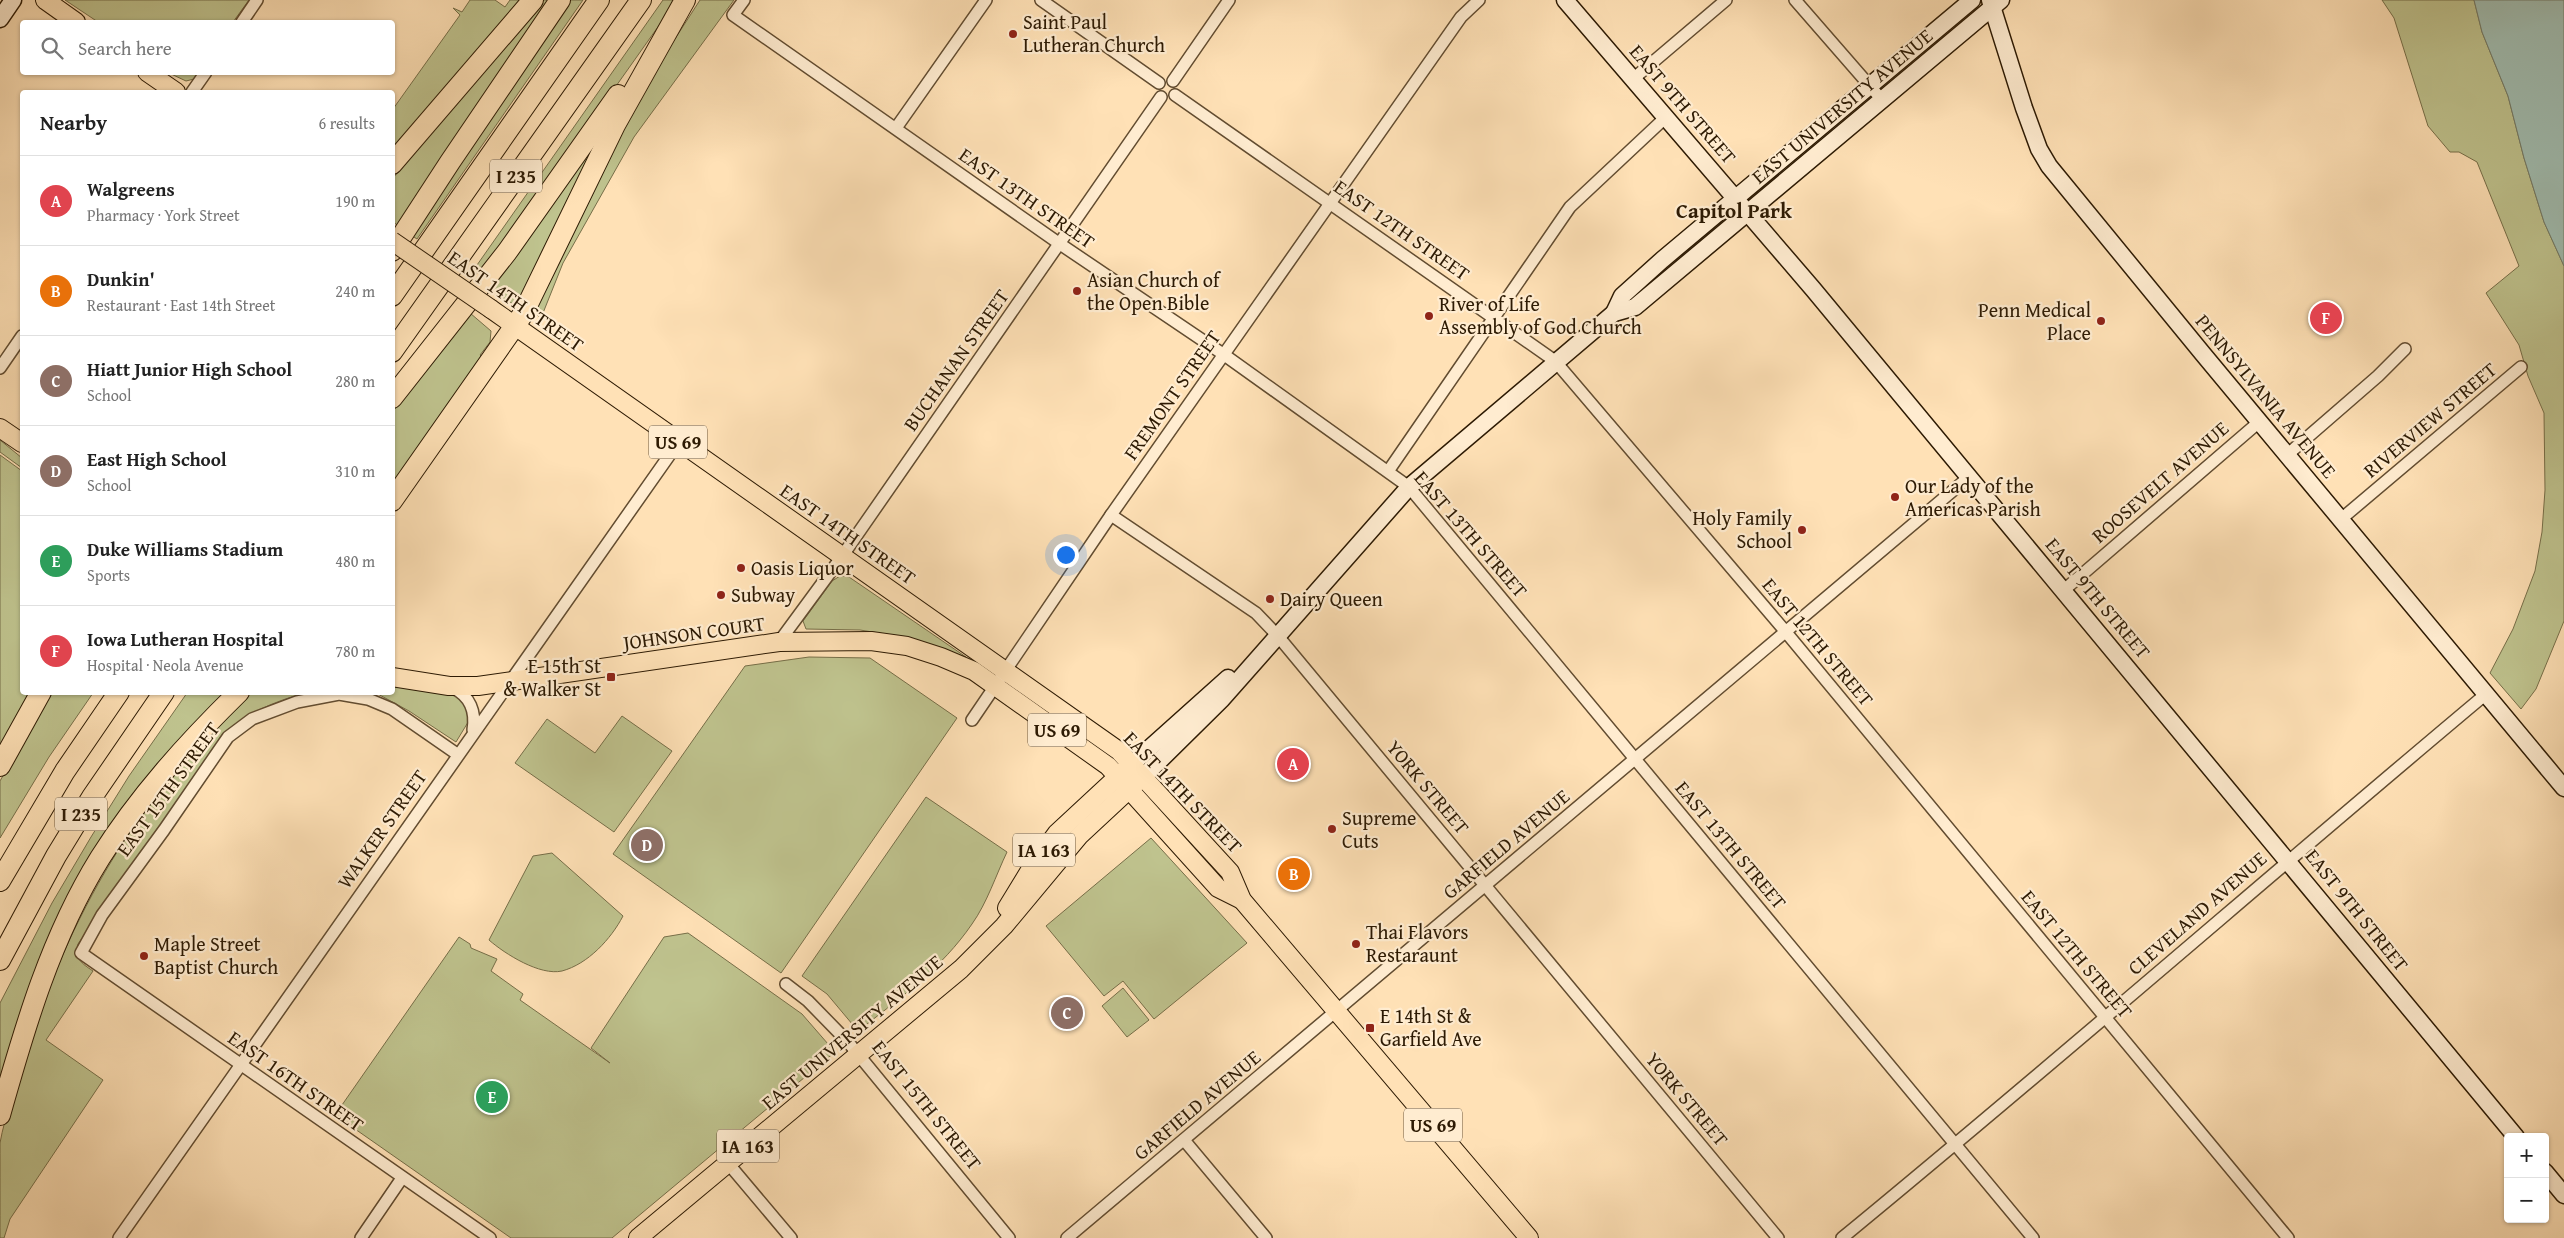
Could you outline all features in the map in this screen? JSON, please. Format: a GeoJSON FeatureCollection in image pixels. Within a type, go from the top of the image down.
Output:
{"type":"FeatureCollection","features":[{"type":"Feature","properties":{"kind":"highway"},"geometry":{"type":"LineString","coordinates":[[395,161],[533,0]]}},
{"type":"Feature","properties":{"kind":"highway"},"geometry":{"type":"LineString","coordinates":[[395,246],[560,0]]}},
{"type":"Feature","properties":{"kind":"highway","name":"I 235"},"geometry":{"type":"LineString","coordinates":[[395,292],[598,0]]}},
{"type":"Feature","properties":{"kind":"highway","name":"I 235"},"geometry":{"type":"LineString","coordinates":[[395,348],[641,0]]}},
{"type":"Feature","properties":{"kind":"highway"},"geometry":{"type":"LineString","coordinates":[[395,497],[515,326],[615,125],[684,0]]}},
{"type":"Feature","properties":{"kind":"highway"},"geometry":{"type":"LineString","coordinates":[[395,394],[507,252],[684,0]]}},
{"type":"Feature","properties":{"kind":"highway"},"geometry":{"type":"LineString","coordinates":[[0,766],[39,695]]}},
{"type":"Feature","properties":{"kind":"highway","name":"I 235"},"geometry":{"type":"LineString","coordinates":[[0,881],[65,771],[117,695]]}},
{"type":"Feature","properties":{"kind":"highway","name":"I 235"},"geometry":{"type":"LineString","coordinates":[[4,951],[56,856],[92,796],[162,695]]}},
{"type":"Feature","properties":{"kind":"highway"},"geometry":{"type":"LineString","coordinates":[[0,1115],[31,1007],[47,966],[100,859],[132,810],[165,769],[236,695]]}},
{"type":"Feature","properties":{"kind":"highway"},"geometry":{"type":"LineString","coordinates":[[0,964],[4,951]]}},
{"type":"Feature","properties":{"kind":"main road"},"geometry":{"type":"LineString","coordinates":[[44,0],[73,20]]}},
{"type":"Feature","properties":{"kind":"main road"},"geometry":{"type":"LineString","coordinates":[[151,75],[173,90]]}},
{"type":"Feature","properties":{"kind":"main road","name":"EAST 14TH STREET"},"geometry":{"type":"LineString","coordinates":[[395,243],[678,442],[843,555],[1119,751],[1230,872],[1242,900],[1529,1238]]}},
{"type":"Feature","properties":{"kind":"main road"},"geometry":{"type":"LineString","coordinates":[[0,428],[20,442]]}},
{"type":"Feature","properties":{"kind":"main road","name":"JOHNSON COURT"},"geometry":{"type":"LineString","coordinates":[[395,678],[449,686],[508,682],[779,642],[871,641],[907,646],[941,657],[974,671],[995,686]]}},
{"type":"Feature","properties":{"kind":"main road","name":"EAST 14TH STREET"},"geometry":{"type":"LineString","coordinates":[[995,686],[1108,766],[1218,888],[1242,900]]}},
{"type":"Feature","properties":{"kind":"main road","name":"EAST UNIVERSITY AVENUE"},"geometry":{"type":"LineString","coordinates":[[638,1238],[961,969],[976,953],[996,926],[1032,867],[1057,833],[1138,770]]}},
{"type":"Feature","properties":{"kind":"street"},"geometry":{"type":"LineString","coordinates":[[0,19],[13,0]]}},
{"type":"Feature","properties":{"kind":"street"},"geometry":{"type":"LineString","coordinates":[[243,20],[257,0]]}},
{"type":"Feature","properties":{"kind":"street","name":"EAST 13TH STREET"},"geometry":{"type":"LineString","coordinates":[[744,0],[733,16],[1060,244],[1223,354],[1388,470],[1409,487],[2033,1238]]}},
{"type":"Feature","properties":{"kind":"street"},"geometry":{"type":"LineString","coordinates":[[896,128],[986,0]]}},
{"type":"Feature","properties":{"kind":"street"},"geometry":{"type":"LineString","coordinates":[[1041,0],[1159,83]]}},
{"type":"Feature","properties":{"kind":"street"},"geometry":{"type":"LineString","coordinates":[[1173,81],[1229,0]]}},
{"type":"Feature","properties":{"kind":"street","name":"FREMONT STREET"},"geometry":{"type":"LineString","coordinates":[[972,720],[1111,515],[1330,202],[1461,17],[1479,0]]}},
{"type":"Feature","properties":{"kind":"street","name":"EAST 9TH STREET"},"geometry":{"type":"LineString","coordinates":[[1565,0],[1747,212],[2064,590],[2513,1133]]}},
{"type":"Feature","properties":{"kind":"street"},"geometry":{"type":"LineString","coordinates":[[1633,79],[1726,0]]}},
{"type":"Feature","properties":{"kind":"street"},"geometry":{"type":"LineString","coordinates":[[1794,0],[1882,101]]}},
{"type":"Feature","properties":{"kind":"street","name":"EAST UNIVERSITY AVENUE"},"geometry":{"type":"LineString","coordinates":[[1614,313],[1622,296],[1735,198],[1972,0]]}},
{"type":"Feature","properties":{"kind":"street","name":"EAST UNIVERSITY AVENUE"},"geometry":{"type":"LineString","coordinates":[[1138,770],[1277,635],[1409,487],[1555,361],[1614,313],[1635,307],[1882,101],[1995,2]]}},
{"type":"Feature","properties":{"kind":"street","name":"PENNSYLVANIA AVENUE"},"geometry":{"type":"LineString","coordinates":[[1995,2],[2024,108],[2034,135],[2049,166],[2340,520],[2564,788]]}},
{"type":"Feature","properties":{"kind":"street"},"geometry":{"type":"LineString","coordinates":[[193,90],[204,75]]}},
{"type":"Feature","properties":{"kind":"street"},"geometry":{"type":"LineString","coordinates":[[1166,79],[1173,81],[1177,86],[1175,95],[1170,99],[1161,97],[1158,92],[1159,83],[1166,79]]}},
{"type":"Feature","properties":{"kind":"street","name":"EAST 12TH STREET"},"geometry":{"type":"LineString","coordinates":[[1175,95],[1555,361],[1786,631],[2288,1238]]}},
{"type":"Feature","properties":{"kind":"street","name":"BUCHANAN STREET"},"geometry":{"type":"LineString","coordinates":[[779,642],[843,555],[1161,97]]}},
{"type":"Feature","properties":{"kind":"street"},"geometry":{"type":"LineString","coordinates":[[1388,470],[1570,207],[1583,192],[1666,117]]}},
{"type":"Feature","properties":{"kind":"street"},"geometry":{"type":"LineString","coordinates":[[0,368],[20,339]]}},
{"type":"Feature","properties":{"kind":"street"},"geometry":{"type":"LineString","coordinates":[[2287,455],[2378,376],[2405,349]]}},
{"type":"Feature","properties":{"kind":"street","name":"RIVERVIEW STREET"},"geometry":{"type":"LineString","coordinates":[[2340,520],[2521,367]]}},
{"type":"Feature","properties":{"kind":"street","name":"ROOSEVELT AVENUE"},"geometry":{"type":"LineString","coordinates":[[2064,590],[2259,422]]}},
{"type":"Feature","properties":{"kind":"street","name":"WALKER STREET"},"geometry":{"type":"LineString","coordinates":[[119,1238],[457,754],[678,442]]}},
{"type":"Feature","properties":{"kind":"street","name":"GARFIELD AVENUE"},"geometry":{"type":"LineString","coordinates":[[1067,1238],[1969,477]]}},
{"type":"Feature","properties":{"kind":"street","name":"YORK STREET"},"geometry":{"type":"LineString","coordinates":[[1111,515],[1256,613],[1277,635],[1778,1238]]}},
{"type":"Feature","properties":{"kind":"street"},"geometry":{"type":"LineString","coordinates":[[449,686],[468,698],[474,720],[473,732]]}},
{"type":"Feature","properties":{"kind":"street","name":"CLEVELAND AVENUE"},"geometry":{"type":"LineString","coordinates":[[1842,1238],[1956,1144],[2288,859],[2486,694]]}},
{"type":"Feature","properties":{"kind":"street","name":"EAST 15TH STREET"},"geometry":{"type":"LineString","coordinates":[[81,953],[102,915],[228,737],[252,718],[297,702],[334,695]]}},
{"type":"Feature","properties":{"kind":"street","name":"EAST 15TH STREET"},"geometry":{"type":"LineString","coordinates":[[344,695],[361,698],[392,709],[457,754]]}},
{"type":"Feature","properties":{"kind":"street","name":"EAST 16TH STREET"},"geometry":{"type":"LineString","coordinates":[[81,953],[490,1238]]}},
{"type":"Feature","properties":{"kind":"street","name":"EAST 15TH STREET"},"geometry":{"type":"LineString","coordinates":[[786,984],[808,1001],[858,1055],[1009,1238]]}},
{"type":"Feature","properties":{"kind":"street"},"geometry":{"type":"LineString","coordinates":[[1184,1140],[1266,1238]]}},
{"type":"Feature","properties":{"kind":"street"},"geometry":{"type":"LineString","coordinates":[[727,1162],[791,1238]]}},
{"type":"Feature","properties":{"kind":"street"},"geometry":{"type":"LineString","coordinates":[[2549,1177],[2564,1195]]}},
{"type":"Feature","properties":{"kind":"street"},"geometry":{"type":"LineString","coordinates":[[361,1238],[402,1178]]}},
{"type":"Feature","properties":{"kind":"green space"},"geometry":{"type":"Polygon","coordinates":[[[65,0],[249,0],[234,20],[95,20],[65,0]]]}},
{"type":"Feature","properties":{"kind":"green space"},"geometry":{"type":"Polygon","coordinates":[[[470,0],[495,0],[505,7],[510,0],[523,0],[395,151],[395,106],[460,15],[453,8],[462,12],[470,0]]]}},
{"type":"Feature","properties":{"kind":"green space"},"geometry":{"type":"Polygon","coordinates":[[[542,0],[551,0],[400,227],[395,223],[395,176],[542,0]]]}},
{"type":"Feature","properties":{"kind":"green space"},"geometry":{"type":"Polygon","coordinates":[[[569,0],[583,0],[417,239],[411,235],[569,0]]]}},
{"type":"Feature","properties":{"kind":"green space"},"geometry":{"type":"Polygon","coordinates":[[[663,0],[677,0],[478,281],[470,275],[663,0]]]}},
{"type":"Feature","properties":{"kind":"green space"},"geometry":{"type":"Polygon","coordinates":[[[700,0],[734,0],[634,137],[563,263],[541,318],[534,313],[625,122],[653,73],[700,0]]]}},
{"type":"Feature","properties":{"kind":"green space"},"geometry":{"type":"Polygon","coordinates":[[[2382,0],[2474,0],[2482,32],[2508,96],[2524,158],[2544,222],[2564,266],[2564,621],[2536,689],[2521,709],[2490,673],[2513,629],[2535,571],[2542,532],[2545,490],[2544,413],[2528,376],[2519,345],[2486,293],[2519,266],[2477,162],[2459,152],[2450,152],[2428,126],[2394,18],[2382,0]]]}},
{"type":"Feature","properties":{"kind":"green space"},"geometry":{"type":"Polygon","coordinates":[[[173,75],[197,75],[194,79],[186,81],[173,75]]]}},
{"type":"Feature","properties":{"kind":"green space"},"geometry":{"type":"Polygon","coordinates":[[[606,126],[516,305],[509,302],[490,289],[606,126]]]}},
{"type":"Feature","properties":{"kind":"green space"},"geometry":{"type":"Polygon","coordinates":[[[470,313],[491,331],[490,342],[480,355],[484,359],[395,486],[395,408],[470,313]]]}},
{"type":"Feature","properties":{"kind":"green space"},"geometry":{"type":"Polygon","coordinates":[[[0,440],[20,456],[20,467],[0,452],[0,440]]]}},
{"type":"Feature","properties":{"kind":"green space"},"geometry":{"type":"Polygon","coordinates":[[[0,455],[20,470],[20,695],[32,695],[0,750],[0,455]]]}},
{"type":"Feature","properties":{"kind":"green space"},"geometry":{"type":"Polygon","coordinates":[[[840,576],[849,577],[966,657],[898,636],[860,630],[806,629],[803,621],[832,581],[840,576]]]}},
{"type":"Feature","properties":{"kind":"green space"},"geometry":{"type":"Polygon","coordinates":[[[809,657],[870,658],[957,718],[781,973],[613,854],[745,666],[809,657]]]}},
{"type":"Feature","properties":{"kind":"green space"},"geometry":{"type":"Polygon","coordinates":[[[395,683],[449,692],[464,701],[470,719],[456,742],[409,711],[380,695],[395,695],[395,683]]]}},
{"type":"Feature","properties":{"kind":"green space"},"geometry":{"type":"Polygon","coordinates":[[[48,695],[92,695],[49,757],[0,838],[0,781],[48,695]]]}},
{"type":"Feature","properties":{"kind":"green space"},"geometry":{"type":"Polygon","coordinates":[[[186,695],[224,695],[126,811],[0,1090],[0,1003],[52,903],[129,776],[186,695]]]}},
{"type":"Feature","properties":{"kind":"green space"},"geometry":{"type":"Polygon","coordinates":[[[247,695],[298,695],[262,708],[225,732],[78,944],[78,957],[85,966],[93,971],[46,1040],[103,1080],[10,1219],[4,1238],[0,1238],[0,1143],[42,1005],[86,907],[112,861],[141,817],[173,774],[209,733],[247,695]]]}},
{"type":"Feature","properties":{"kind":"green space"},"geometry":{"type":"Polygon","coordinates":[[[622,716],[672,751],[614,832],[515,763],[547,719],[595,753],[622,716]]]}},
{"type":"Feature","properties":{"kind":"green space"},"geometry":{"type":"Polygon","coordinates":[[[926,797],[1007,852],[982,907],[960,940],[934,969],[858,1031],[827,994],[802,976],[926,797]]]}},
{"type":"Feature","properties":{"kind":"green space"},"geometry":{"type":"Polygon","coordinates":[[[1151,838],[1247,943],[1154,1019],[1123,981],[1104,996],[1046,926],[1151,838]]]}},
{"type":"Feature","properties":{"kind":"green space"},"geometry":{"type":"Polygon","coordinates":[[[552,853],[623,916],[605,942],[590,957],[572,968],[553,972],[523,963],[489,940],[533,856],[552,853]]]}},
{"type":"Feature","properties":{"kind":"green space"},"geometry":{"type":"Polygon","coordinates":[[[688,933],[802,1014],[835,1052],[612,1238],[511,1238],[335,1115],[459,937],[470,944],[471,948],[497,959],[491,971],[523,994],[520,1000],[610,1063],[591,1048],[664,937],[688,933]]]}},
{"type":"Feature","properties":{"kind":"green space"},"geometry":{"type":"Polygon","coordinates":[[[1123,988],[1149,1020],[1127,1037],[1102,1006],[1123,988]]]}},
{"type":"Feature","properties":{"kind":"shaded area"},"geometry":{"type":"Polygon","coordinates":[[[2474,0],[2564,0],[2564,266],[2544,222],[2524,158],[2508,96],[2482,32],[2474,0]]]}},
{"type":"Feature","properties":{"kind":"place","name":"Saint Paul Lutheran Church"},"geometry":{"type":"Point","coordinates":[1013,34]}},
{"type":"Feature","properties":{"kind":"place","name":"Asian Church of the Open Bible"},"geometry":{"type":"Point","coordinates":[1077,291]}},
{"type":"Feature","properties":{"kind":"place","name":"River of Life Assembly of God Church"},"geometry":{"type":"Point","coordinates":[1429,316]}},
{"type":"Feature","properties":{"kind":"place","name":"Iowa Lutheran Hospital"},"geometry":{"type":"Point","coordinates":[2326,318]}},
{"type":"Feature","properties":{"kind":"place","name":"Penn Medical Place"},"geometry":{"type":"Point","coordinates":[2101,321]}},
{"type":"Feature","properties":{"kind":"place","name":"Our Lady of the Americas Parish"},"geometry":{"type":"Point","coordinates":[1895,497]}},
{"type":"Feature","properties":{"kind":"place","name":"Holy Family School"},"geometry":{"type":"Point","coordinates":[1802,530]}},
{"type":"Feature","properties":{"kind":"place","name":"Oasis Liquor"},"geometry":{"type":"Point","coordinates":[741,568]}},
{"type":"Feature","properties":{"kind":"place","name":"Subway"},"geometry":{"type":"Point","coordinates":[721,595]}},
{"type":"Feature","properties":{"kind":"place","name":"Dairy Queen"},"geometry":{"type":"Point","coordinates":[1270,599]}},
{"type":"Feature","properties":{"kind":"place","name":"E 15th St & Walker St"},"geometry":{"type":"Point","coordinates":[611,677]}},
{"type":"Feature","properties":{"kind":"place","name":"Walgreens"},"geometry":{"type":"Point","coordinates":[1293,764]}},
{"type":"Feature","properties":{"kind":"place","name":"Supreme Cuts"},"geometry":{"type":"Point","coordinates":[1332,829]}},
{"type":"Feature","properties":{"kind":"place","name":"East High School"},"geometry":{"type":"Point","coordinates":[647,845]}},
{"type":"Feature","properties":{"kind":"place","name":"Dunkin'"},"geometry":{"type":"Point","coordinates":[1294,874]}},
{"type":"Feature","properties":{"kind":"place","name":"Thai Flavors Restaraunt"},"geometry":{"type":"Point","coordinates":[1356,944]}},
{"type":"Feature","properties":{"kind":"place","name":"Maple Street Baptist Church"},"geometry":{"type":"Point","coordinates":[144,956]}},
{"type":"Feature","properties":{"kind":"place","name":"Hiatt Junior High School"},"geometry":{"type":"Point","coordinates":[1067,1013]}},
{"type":"Feature","properties":{"kind":"place","name":"E 14th St & Garfield Ave"},"geometry":{"type":"Point","coordinates":[1370,1028]}},
{"type":"Feature","properties":{"kind":"place","name":"Duke Williams Stadium"},"geometry":{"type":"Point","coordinates":[492,1097]}},
{"type":"Feature","properties":{"kind":"district","name":"Capitol Park"},"geometry":{"type":"Point","coordinates":[1734,211]}}]}
